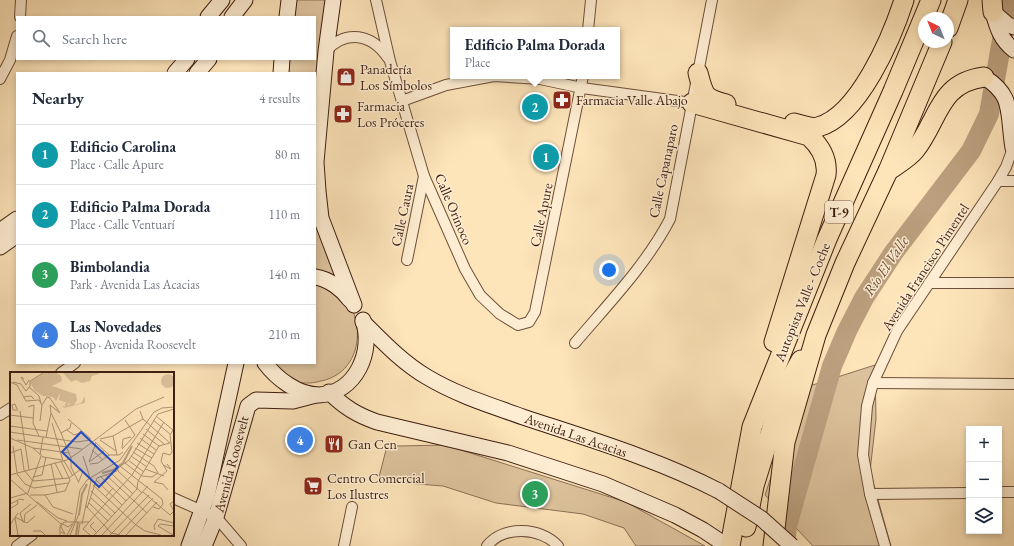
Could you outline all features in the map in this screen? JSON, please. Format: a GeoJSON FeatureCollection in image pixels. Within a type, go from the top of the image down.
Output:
{"type":"FeatureCollection","features":[{"type":"Feature","properties":{"kind":"highway"},"geometry":{"type":"LineString","coordinates":[[698,73],[706,96],[710,100],[805,126],[816,127],[828,123],[842,114],[862,89],[881,56],[904,0]]}},
{"type":"Feature","properties":{"kind":"highway","name":"Autopista Valle - Coche"},"geometry":{"type":"LineString","coordinates":[[728,546],[752,426],[827,239],[893,91],[931,0]]}},
{"type":"Feature","properties":{"kind":"highway"},"geometry":{"type":"LineString","coordinates":[[954,12],[958,0]]}},
{"type":"Feature","properties":{"kind":"highway","name":"Autopista Valle - Coche"},"geometry":{"type":"LineString","coordinates":[[773,546],[786,442],[816,335],[845,263],[888,171],[939,48]]}},
{"type":"Feature","properties":{"kind":"highway"},"geometry":{"type":"LineString","coordinates":[[888,171],[915,152],[943,100],[950,91],[972,79],[984,77]]}},
{"type":"Feature","properties":{"kind":"highway","name":"T-9"},"geometry":{"type":"LineString","coordinates":[[692,103],[809,136],[818,144],[827,166],[826,175],[794,273],[752,426]]}},
{"type":"Feature","properties":{"kind":"highway"},"geometry":{"type":"LineString","coordinates":[[742,546],[754,486],[783,392],[816,335]]}},
{"type":"Feature","properties":{"kind":"main road"},"geometry":{"type":"LineString","coordinates":[[216,9],[234,0]]}},
{"type":"Feature","properties":{"kind":"main road"},"geometry":{"type":"LineString","coordinates":[[233,16],[245,0]]}},
{"type":"Feature","properties":{"kind":"main road"},"geometry":{"type":"LineString","coordinates":[[287,16],[289,0]]}},
{"type":"Feature","properties":{"kind":"main road"},"geometry":{"type":"LineString","coordinates":[[333,0],[326,51],[316,162],[318,191],[321,218],[354,305],[363,322]]}},
{"type":"Feature","properties":{"kind":"main road"},"geometry":{"type":"LineString","coordinates":[[992,6],[1008,25],[1014,27]]}},
{"type":"Feature","properties":{"kind":"main road"},"geometry":{"type":"LineString","coordinates":[[992,6],[997,30],[1005,42],[1014,50]]}},
{"type":"Feature","properties":{"kind":"main road"},"geometry":{"type":"LineString","coordinates":[[166,72],[174,60]]}},
{"type":"Feature","properties":{"kind":"main road"},"geometry":{"type":"LineString","coordinates":[[176,72],[186,60]]}},
{"type":"Feature","properties":{"kind":"main road"},"geometry":{"type":"LineString","coordinates":[[187,72],[197,60]]}},
{"type":"Feature","properties":{"kind":"main road"},"geometry":{"type":"LineString","coordinates":[[198,72],[208,60]]}},
{"type":"Feature","properties":{"kind":"main road"},"geometry":{"type":"LineString","coordinates":[[280,72],[282,60]]}},
{"type":"Feature","properties":{"kind":"main road"},"geometry":{"type":"LineString","coordinates":[[984,77],[1007,78]]}},
{"type":"Feature","properties":{"kind":"main road"},"geometry":{"type":"LineString","coordinates":[[984,77],[1003,85],[1012,95],[1014,109],[1012,139],[1013,148]]}},
{"type":"Feature","properties":{"kind":"main road"},"geometry":{"type":"LineString","coordinates":[[0,231],[16,220]]}},
{"type":"Feature","properties":{"kind":"main road"},"geometry":{"type":"LineString","coordinates":[[0,247],[16,236]]}},
{"type":"Feature","properties":{"kind":"main road"},"geometry":{"type":"LineString","coordinates":[[316,277],[333,284],[345,293],[354,305]]}},
{"type":"Feature","properties":{"kind":"main road","name":"Avenida Roosevelt"},"geometry":{"type":"LineString","coordinates":[[204,546],[216,517],[248,406],[256,400],[293,401],[324,394],[351,380],[364,359],[367,346],[363,322]]}},
{"type":"Feature","properties":{"kind":"main road","name":"Avenida Las Acacias"},"geometry":{"type":"LineString","coordinates":[[363,322],[386,345],[412,367],[428,378],[468,398],[650,460],[692,477],[719,491],[762,519],[792,546]]}},
{"type":"Feature","properties":{"kind":"main road","name":"Avenida Roosevelt"},"geometry":{"type":"LineString","coordinates":[[189,546],[202,511],[236,364]]}},
{"type":"Feature","properties":{"kind":"main road"},"geometry":{"type":"LineString","coordinates":[[266,364],[285,383],[295,388],[324,394],[356,415],[389,425],[508,453],[559,469],[645,501],[703,530],[728,546]]}},
{"type":"Feature","properties":{"kind":"street"},"geometry":{"type":"LineString","coordinates":[[20,16],[21,0]]}},
{"type":"Feature","properties":{"kind":"street","name":"Calle Orinoco"},"geometry":{"type":"LineString","coordinates":[[376,0],[390,62],[424,176],[465,269],[480,295],[500,314],[518,325],[529,322],[534,312]]}},
{"type":"Feature","properties":{"kind":"street"},"geometry":{"type":"LineString","coordinates":[[588,27],[591,0]]}},
{"type":"Feature","properties":{"kind":"street","name":"Calle Capanaparo"},"geometry":{"type":"LineString","coordinates":[[575,343],[639,268],[658,242],[670,219],[712,0]]}},
{"type":"Feature","properties":{"kind":"street","name":"Calle Orinoco"},"geometry":{"type":"LineString","coordinates":[[326,51],[335,42],[342,39],[360,37],[384,52],[390,62]]}},
{"type":"Feature","properties":{"kind":"street"},"geometry":{"type":"LineString","coordinates":[[0,79],[10,60],[16,39]]}},
{"type":"Feature","properties":{"kind":"street"},"geometry":{"type":"LineString","coordinates":[[402,101],[446,85],[478,79]]}},
{"type":"Feature","properties":{"kind":"street"},"geometry":{"type":"LineString","coordinates":[[540,79],[582,88],[692,103]]}},
{"type":"Feature","properties":{"kind":"street","name":"Calle Apure"},"geometry":{"type":"LineString","coordinates":[[534,312],[583,79]]}},
{"type":"Feature","properties":{"kind":"street","name":"Avenida Francisco Pimentel"},"geometry":{"type":"LineString","coordinates":[[885,546],[870,494],[863,455],[867,406],[873,383],[897,331],[998,181],[1006,167],[1013,148]]}},
{"type":"Feature","properties":{"kind":"street","name":"Calle Caura"},"geometry":{"type":"LineString","coordinates":[[407,260],[424,176]]}},
{"type":"Feature","properties":{"kind":"street"},"geometry":{"type":"LineString","coordinates":[[998,181],[1014,181]]}},
{"type":"Feature","properties":{"kind":"street"},"geometry":{"type":"LineString","coordinates":[[929,283],[1014,283]]}},
{"type":"Feature","properties":{"kind":"street"},"geometry":{"type":"LineString","coordinates":[[62,372],[74,364]]}},
{"type":"Feature","properties":{"kind":"street"},"geometry":{"type":"LineString","coordinates":[[873,383],[1014,384]]}},
{"type":"Feature","properties":{"kind":"street"},"geometry":{"type":"LineString","coordinates":[[0,415],[10,409]]}},
{"type":"Feature","properties":{"kind":"street"},"geometry":{"type":"LineString","coordinates":[[0,415],[10,420]]}},
{"type":"Feature","properties":{"kind":"street"},"geometry":{"type":"LineString","coordinates":[[1002,492],[1014,492]]}},
{"type":"Feature","properties":{"kind":"street"},"geometry":{"type":"LineString","coordinates":[[870,494],[966,493]]}},
{"type":"Feature","properties":{"kind":"street"},"geometry":{"type":"LineString","coordinates":[[174,498],[216,517],[241,546]]}},
{"type":"Feature","properties":{"kind":"street"},"geometry":{"type":"LineString","coordinates":[[344,546],[352,507]]}},
{"type":"Feature","properties":{"kind":"street"},"geometry":{"type":"LineString","coordinates":[[487,546],[500,534],[511,530],[546,536],[558,546]]}},
{"type":"Feature","properties":{"kind":"street"},"geometry":{"type":"LineString","coordinates":[[17,546],[31,536]]}},
{"type":"Feature","properties":{"kind":"shaded area"},"geometry":{"type":"Polygon","coordinates":[[[289,0],[333,0],[317,192],[351,300],[316,280],[316,72],[280,72],[282,60],[316,60],[316,16],[287,16],[289,0]]]}},
{"type":"Feature","properties":{"kind":"shaded area"},"geometry":{"type":"Polygon","coordinates":[[[316,285],[333,290],[346,300],[354,314],[357,330],[356,347],[349,362],[338,374],[318,382],[300,383],[283,374],[271,364],[316,364],[316,285]]]}},
{"type":"Feature","properties":{"kind":"shaded area"},"geometry":{"type":"Polygon","coordinates":[[[875,365],[876,419],[870,471],[891,546],[813,546],[765,495],[800,389],[875,365]]]}},
{"type":"Feature","properties":{"kind":"shaded area"},"geometry":{"type":"Polygon","coordinates":[[[388,442],[398,446],[445,445],[626,502],[705,546],[636,546],[624,528],[583,514],[496,503],[443,486],[378,481],[388,442]]]}},
{"type":"Feature","properties":{"kind":"waterway","name":"Río El Valle"},"geometry":{"type":"LineString","coordinates":[[785,546],[787,526],[832,366],[847,331],[864,298],[894,252],[971,151],[989,114],[1009,0]]}},
{"type":"Feature","properties":{"kind":"place","name":"Panadería Los Símbolos"},"geometry":{"type":"Point","coordinates":[346,77]}},
{"type":"Feature","properties":{"kind":"place","name":"Farmacia Valle Abajo"},"geometry":{"type":"Point","coordinates":[562,100]}},
{"type":"Feature","properties":{"kind":"place","name":"Edificio Palma Dorada"},"geometry":{"type":"Point","coordinates":[535,107]}},
{"type":"Feature","properties":{"kind":"place","name":"Farmacia Los Próceres"},"geometry":{"type":"Point","coordinates":[343,114]}},
{"type":"Feature","properties":{"kind":"place","name":"Edificio Carolina"},"geometry":{"type":"Point","coordinates":[546,157]}},
{"type":"Feature","properties":{"kind":"place","name":"Las Novedades"},"geometry":{"type":"Point","coordinates":[300,440]}},
{"type":"Feature","properties":{"kind":"place","name":"Gan Cen"},"geometry":{"type":"Point","coordinates":[334,444]}},
{"type":"Feature","properties":{"kind":"place","name":"Centro Comercial Los Ilustres"},"geometry":{"type":"Point","coordinates":[313,486]}},
{"type":"Feature","properties":{"kind":"place","name":"Bimbolandia"},"geometry":{"type":"Point","coordinates":[535,494]}}]}
